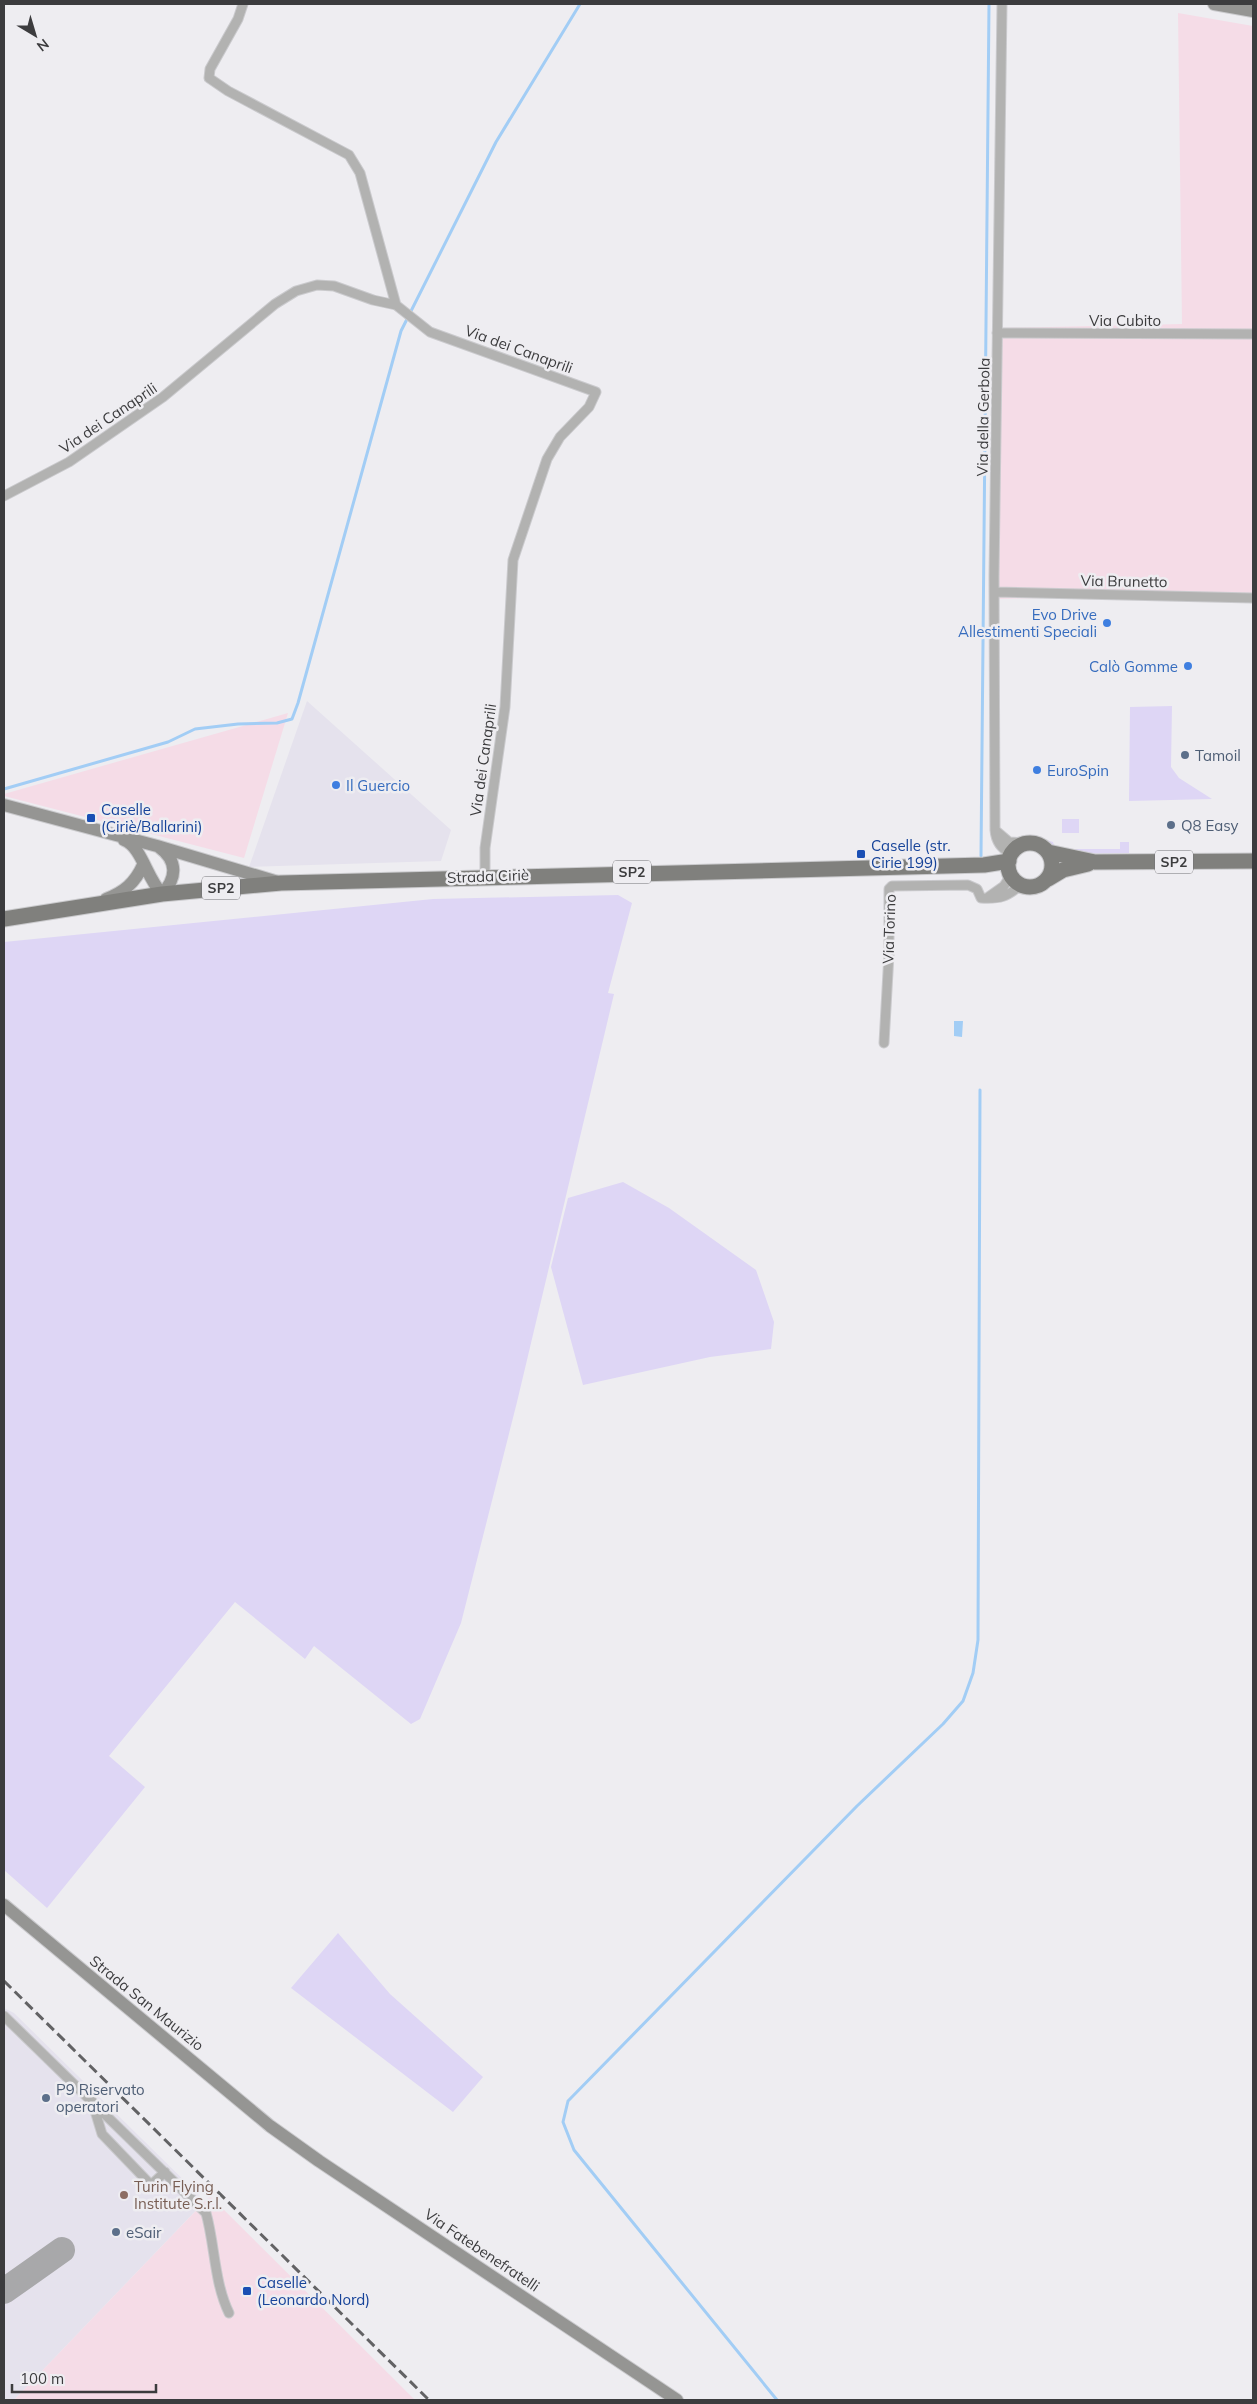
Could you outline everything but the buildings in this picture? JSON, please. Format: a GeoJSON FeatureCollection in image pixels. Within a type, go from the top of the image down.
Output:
{"type":"FeatureCollection","features":[{"type":"Feature","properties":{"kind":"main road"},"geometry":{"type":"LineString","coordinates":[[1214,4],[1253,11]]}},
{"type":"Feature","properties":{"kind":"main road","name":"Strada Ciriè"},"geometry":{"type":"LineString","coordinates":[[4,805],[157,846],[281,883],[485,876],[984,865],[1012,870]]}},
{"type":"Feature","properties":{"kind":"main road"},"geometry":{"type":"LineString","coordinates":[[100,831],[130,842],[137,849],[143,865],[162,894],[173,878],[174,867],[171,858],[157,846]]}},
{"type":"Feature","properties":{"kind":"main road"},"geometry":{"type":"LineString","coordinates":[[1036,844],[1048,852],[1052,865],[1048,878],[1036,886],[1012,870],[1022,845],[1036,844]]}},
{"type":"Feature","properties":{"kind":"main road","name":"SP2"},"geometry":{"type":"LineString","coordinates":[[1048,852],[1095,862],[1253,861]]}},
{"type":"Feature","properties":{"kind":"main road","name":"SP2"},"geometry":{"type":"LineString","coordinates":[[1048,878],[1063,870],[1095,862]]}},
{"type":"Feature","properties":{"kind":"main road"},"geometry":{"type":"LineString","coordinates":[[92,905],[123,892],[132,883],[143,865]]}},
{"type":"Feature","properties":{"kind":"main road","name":"SP2"},"geometry":{"type":"LineString","coordinates":[[4,919],[162,894],[281,883]]}},
{"type":"Feature","properties":{"kind":"main road","name":"Strada San Maurizio"},"geometry":{"type":"LineString","coordinates":[[4,1905],[270,2126]]}},
{"type":"Feature","properties":{"kind":"main road","name":"Via Fatebenefratelli"},"geometry":{"type":"LineString","coordinates":[[270,2126],[319,2161],[677,2400]]}},
{"type":"Feature","properties":{"kind":"street"},"geometry":{"type":"LineString","coordinates":[[243,4],[238,19],[210,70],[209,78],[220,86],[349,156],[360,173],[397,305]]}},
{"type":"Feature","properties":{"kind":"street","name":"Via della Gerbola"},"geometry":{"type":"LineString","coordinates":[[1002,4],[994,592],[995,830],[996,838],[1012,870]]}},
{"type":"Feature","properties":{"kind":"street","name":"Via dei Canaprili"},"geometry":{"type":"LineString","coordinates":[[4,496],[69,462],[163,397],[263,314],[296,291],[317,285],[334,286],[374,300],[397,305],[414,321],[430,332],[596,392],[590,407],[560,437],[547,459],[513,560],[505,707],[485,848],[485,876]]}},
{"type":"Feature","properties":{"kind":"street","name":"Via Cubito"},"geometry":{"type":"LineString","coordinates":[[997,334],[1253,334]]}},
{"type":"Feature","properties":{"kind":"street","name":"Via Brunetto"},"geometry":{"type":"LineString","coordinates":[[994,592],[1253,598]]}},
{"type":"Feature","properties":{"kind":"street"},"geometry":{"type":"LineString","coordinates":[[995,830],[1009,842],[1029,843]]}},
{"type":"Feature","properties":{"kind":"street"},"geometry":{"type":"LineString","coordinates":[[987,898],[1004,886],[1012,870]]}},
{"type":"Feature","properties":{"kind":"street"},"geometry":{"type":"LineString","coordinates":[[987,898],[999,898],[1009,894],[1012,870]]}},
{"type":"Feature","properties":{"kind":"street","name":"Via Torino"},"geometry":{"type":"LineString","coordinates":[[884,1043],[889,945],[889,888],[892,886],[968,885],[976,889],[982,898],[987,898]]}},
{"type":"Feature","properties":{"kind":"street"},"geometry":{"type":"LineString","coordinates":[[4,2016],[206,2213],[213,2241],[222,2300],[229,2313]]}},
{"type":"Feature","properties":{"kind":"street"},"geometry":{"type":"LineString","coordinates":[[92,2100],[102,2134],[151,2185],[165,2172]]}},
{"type":"Feature","properties":{"kind":"shaded area"},"geometry":{"type":"Polygon","coordinates":[[[1178,13],[1253,26],[1253,594],[996,599],[1000,328],[1182,324],[1178,13]]]}},
{"type":"Feature","properties":{"kind":"shaded area"},"geometry":{"type":"Polygon","coordinates":[[[307,701],[451,830],[441,861],[249,867],[307,701]]]}},
{"type":"Feature","properties":{"kind":"shaded area"},"geometry":{"type":"Polygon","coordinates":[[[1172,706],[1171,767],[1179,778],[1212,799],[1129,801],[1130,707],[1172,706]]]}},
{"type":"Feature","properties":{"kind":"shaded area"},"geometry":{"type":"Polygon","coordinates":[[[288,713],[244,858],[4,796],[4,794],[288,713]]]}},
{"type":"Feature","properties":{"kind":"shaded area"},"geometry":{"type":"Polygon","coordinates":[[[1062,819],[1079,819],[1079,833],[1062,833],[1062,819]]]}},
{"type":"Feature","properties":{"kind":"shaded area"},"geometry":{"type":"Polygon","coordinates":[[[1040,838],[1053,842],[1055,849],[1120,849],[1120,842],[1129,842],[1129,853],[1062,854],[1048,847],[1040,838]]]}},
{"type":"Feature","properties":{"kind":"shaded area"},"geometry":{"type":"Polygon","coordinates":[[[618,895],[632,903],[608,993],[614,994],[517,1402],[461,1623],[420,1719],[411,1724],[314,1646],[305,1659],[235,1602],[109,1756],[145,1787],[47,1908],[4,1870],[4,942],[433,899],[618,895]]]}},
{"type":"Feature","properties":{"kind":"shaded area"},"geometry":{"type":"Polygon","coordinates":[[[623,1182],[669,1208],[756,1270],[774,1322],[771,1349],[710,1357],[583,1385],[551,1267],[568,1198],[623,1182]]]}},
{"type":"Feature","properties":{"kind":"shaded area"},"geometry":{"type":"Polygon","coordinates":[[[338,1933],[390,1994],[483,2077],[453,2112],[291,1988],[338,1933]]]}},
{"type":"Feature","properties":{"kind":"shaded area"},"geometry":{"type":"Polygon","coordinates":[[[4,2008],[14,2013],[205,2201],[14,2400],[4,2400],[4,2008]]]}},
{"type":"Feature","properties":{"kind":"shaded area"},"geometry":{"type":"Polygon","coordinates":[[[210,2196],[415,2400],[14,2400],[210,2196]]]}},
{"type":"Feature","properties":{"kind":"water"},"geometry":{"type":"Polygon","coordinates":[[[954,1021],[963,1021],[962,1037],[954,1036],[954,1021]]]}},
{"type":"Feature","properties":{"kind":"waterway"},"geometry":{"type":"LineString","coordinates":[[4,789],[168,742],[195,729],[238,724],[277,723],[292,719],[401,331],[496,142],[580,4]]}},
{"type":"Feature","properties":{"kind":"waterway"},"geometry":{"type":"LineString","coordinates":[[981,856],[989,4]]}},
{"type":"Feature","properties":{"kind":"waterway"},"geometry":{"type":"LineString","coordinates":[[777,2400],[574,2150],[563,2122],[568,2101],[857,1806],[943,1724],[963,1701],[973,1673],[978,1640],[980,1090]]}},
{"type":"Feature","properties":{"kind":"taxiway"},"geometry":{"type":"LineString","coordinates":[[4,2291],[62,2250]]}},
{"type":"Feature","properties":{"kind":"railway"},"geometry":{"type":"LineString","coordinates":[[4,1981],[429,2400]]}},
{"type":"Feature","properties":{"kind":"place","name":"Evo Drive Allestimenti Speciali"},"geometry":{"type":"Point","coordinates":[1107,623]}},
{"type":"Feature","properties":{"kind":"place","name":"Calò Gomme"},"geometry":{"type":"Point","coordinates":[1188,666]}},
{"type":"Feature","properties":{"kind":"place","name":"Tamoil"},"geometry":{"type":"Point","coordinates":[1185,755]}},
{"type":"Feature","properties":{"kind":"place","name":"EuroSpin"},"geometry":{"type":"Point","coordinates":[1037,770]}},
{"type":"Feature","properties":{"kind":"place","name":"Il Guercio"},"geometry":{"type":"Point","coordinates":[336,785]}},
{"type":"Feature","properties":{"kind":"place","name":"Caselle (Ciriè/Ballarini)"},"geometry":{"type":"Point","coordinates":[91,818]}},
{"type":"Feature","properties":{"kind":"place","name":"Q8 Easy"},"geometry":{"type":"Point","coordinates":[1171,825]}},
{"type":"Feature","properties":{"kind":"place","name":"Caselle (str. Cirie 199)"},"geometry":{"type":"Point","coordinates":[861,854]}},
{"type":"Feature","properties":{"kind":"place","name":"P9 Riservato operatori"},"geometry":{"type":"Point","coordinates":[46,2098]}},
{"type":"Feature","properties":{"kind":"place","name":"Turin Flying Institute S.r.l."},"geometry":{"type":"Point","coordinates":[124,2195]}},
{"type":"Feature","properties":{"kind":"place","name":"eSair"},"geometry":{"type":"Point","coordinates":[116,2232]}},
{"type":"Feature","properties":{"kind":"place","name":"Caselle (Leonardo Nord)"},"geometry":{"type":"Point","coordinates":[247,2291]}}]}
